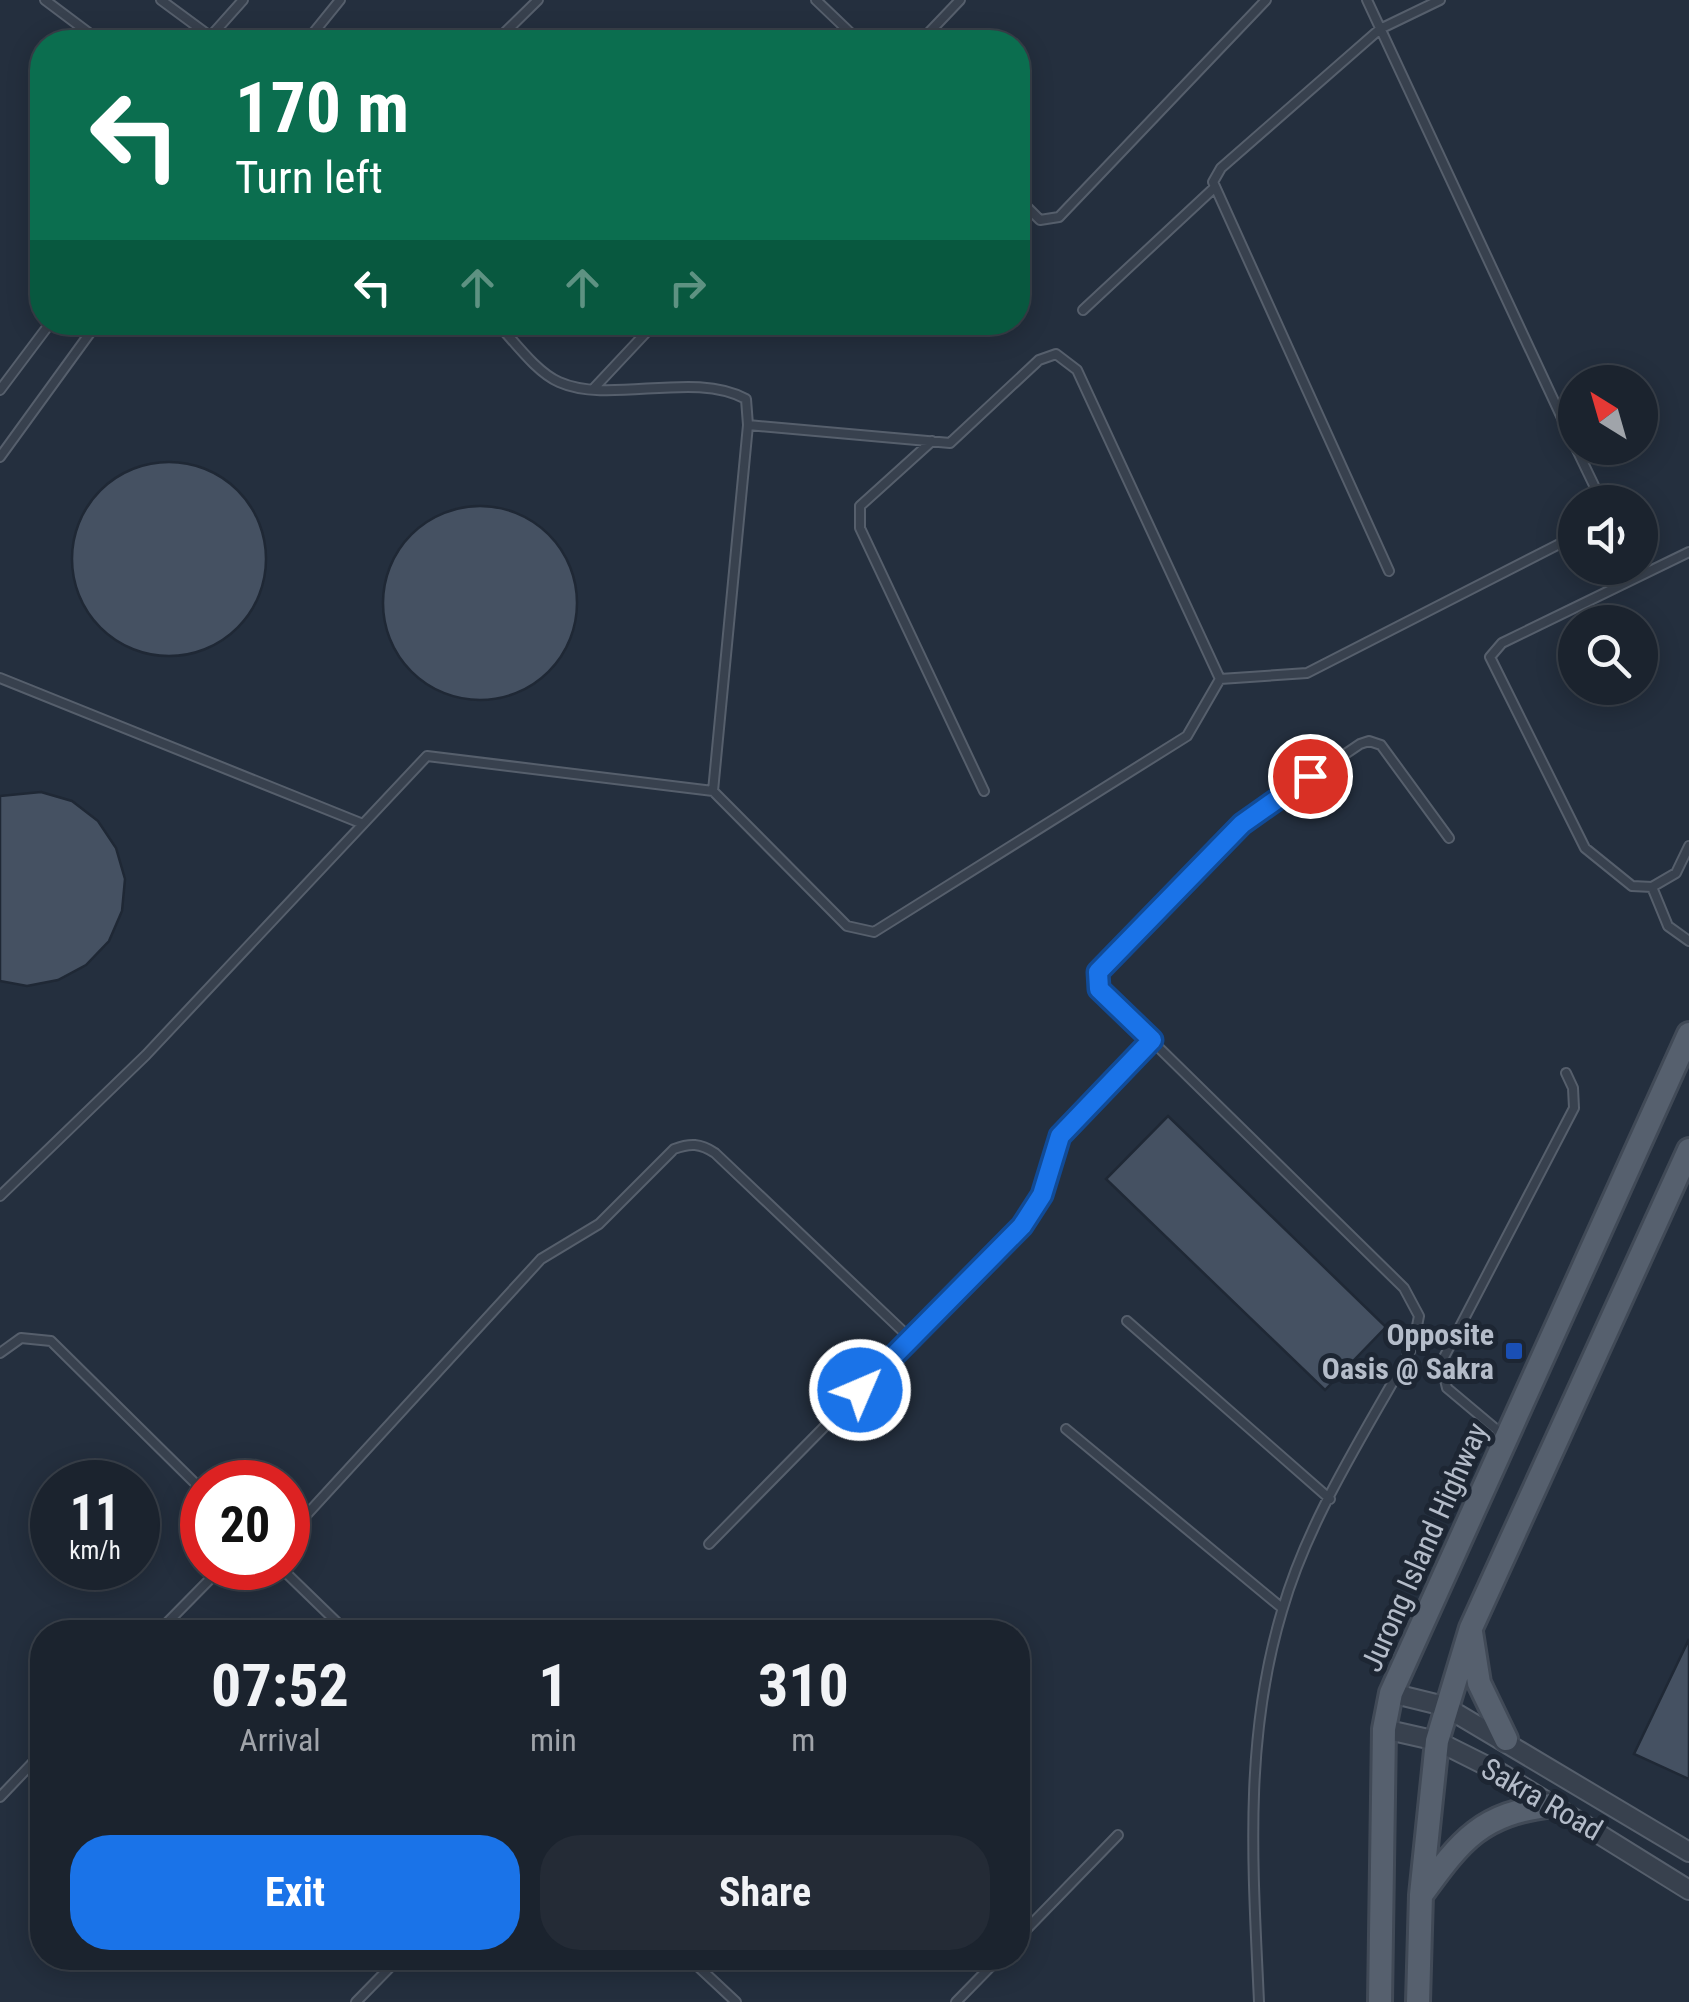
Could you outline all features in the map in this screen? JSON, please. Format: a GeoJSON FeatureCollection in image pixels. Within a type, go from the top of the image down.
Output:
{"type":"FeatureCollection","features":[{"type":"Feature","properties":{"kind":"main road","name":"Jurong Island Highway"},"geometry":{"type":"LineString","coordinates":[[1380,2002],[1384,1728],[1390,1693],[1689,1034]]}},
{"type":"Feature","properties":{"kind":"main road"},"geometry":{"type":"LineString","coordinates":[[1418,2002],[1421,1896],[1444,1706],[1471,1628],[1689,1150]]}},
{"type":"Feature","properties":{"kind":"main road"},"geometry":{"type":"LineString","coordinates":[[1471,1628],[1479,1683],[1506,1739]]}},
{"type":"Feature","properties":{"kind":"main road"},"geometry":{"type":"LineString","coordinates":[[1421,1896],[1459,1843],[1484,1822],[1520,1809],[1552,1804]]}},
{"type":"Feature","properties":{"kind":"street","name":"Sakra Road"},"geometry":{"type":"LineString","coordinates":[[1390,1693],[1444,1706],[1506,1739],[1689,1852]]}},
{"type":"Feature","properties":{"kind":"street","name":"Sakra Road"},"geometry":{"type":"LineString","coordinates":[[1384,1728],[1437,1741],[1552,1804],[1689,1890]]}},
{"type":"Feature","properties":{"kind":"lane"},"geometry":{"type":"LineString","coordinates":[[45,0],[85,30]]}},
{"type":"Feature","properties":{"kind":"lane"},"geometry":{"type":"LineString","coordinates":[[161,0],[201,30]]}},
{"type":"Feature","properties":{"kind":"lane"},"geometry":{"type":"LineString","coordinates":[[221,30],[243,0]]}},
{"type":"Feature","properties":{"kind":"lane"},"geometry":{"type":"LineString","coordinates":[[316,30],[340,0]]}},
{"type":"Feature","properties":{"kind":"lane"},"geometry":{"type":"LineString","coordinates":[[507,30],[538,0]]}},
{"type":"Feature","properties":{"kind":"lane"},"geometry":{"type":"LineString","coordinates":[[816,0],[847,30]]}},
{"type":"Feature","properties":{"kind":"lane"},"geometry":{"type":"LineString","coordinates":[[931,30],[960,0]]}},
{"type":"Feature","properties":{"kind":"lane"},"geometry":{"type":"LineString","coordinates":[[1030,210],[1040,220],[1059,217],[1266,0]]}},
{"type":"Feature","properties":{"kind":"lane"},"geometry":{"type":"LineString","coordinates":[[1367,0],[1558,411]]}},
{"type":"Feature","properties":{"kind":"lane"},"geometry":{"type":"LineString","coordinates":[[1083,310],[1213,189],[1221,168],[1380,29],[1440,0]]}},
{"type":"Feature","properties":{"kind":"lane"},"geometry":{"type":"LineString","coordinates":[[1213,189],[1389,571]]}},
{"type":"Feature","properties":{"kind":"lane"},"geometry":{"type":"LineString","coordinates":[[0,390],[41,335]]}},
{"type":"Feature","properties":{"kind":"lane"},"geometry":{"type":"LineString","coordinates":[[0,457],[89,335]]}},
{"type":"Feature","properties":{"kind":"lane"},"geometry":{"type":"LineString","coordinates":[[509,335],[558,382],[595,387],[732,391],[746,399],[748,425],[713,791]]}},
{"type":"Feature","properties":{"kind":"lane"},"geometry":{"type":"LineString","coordinates":[[595,387],[644,335]]}},
{"type":"Feature","properties":{"kind":"lane"},"geometry":{"type":"LineString","coordinates":[[748,425],[950,443],[1038,360],[1056,354],[1077,370],[1220,679]]}},
{"type":"Feature","properties":{"kind":"lane"},"geometry":{"type":"LineString","coordinates":[[932,441],[860,506],[860,528],[984,791]]}},
{"type":"Feature","properties":{"kind":"lane"},"geometry":{"type":"LineString","coordinates":[[1220,679],[1307,674],[1558,545]]}},
{"type":"Feature","properties":{"kind":"lane"},"geometry":{"type":"LineString","coordinates":[[1689,552],[1502,643],[1490,657],[1585,848],[1632,886],[1652,887],[1676,872],[1689,846]]}},
{"type":"Feature","properties":{"kind":"lane"},"geometry":{"type":"LineString","coordinates":[[0,678],[363,824]]}},
{"type":"Feature","properties":{"kind":"lane"},"geometry":{"type":"LineString","coordinates":[[0,1196],[146,1055],[427,756],[713,791],[847,926],[874,932],[1187,736],[1220,679]]}},
{"type":"Feature","properties":{"kind":"lane"},"geometry":{"type":"LineString","coordinates":[[1259,2002],[1251,1779],[1262,1691],[1282,1608],[1330,1498],[1413,1346],[1420,1326],[1415,1305],[1404,1288],[1099,989],[1095,976],[1259,809],[1360,744],[1376,741],[1449,838]]}},
{"type":"Feature","properties":{"kind":"lane"},"geometry":{"type":"LineString","coordinates":[[1652,887],[1668,926],[1689,942]]}},
{"type":"Feature","properties":{"kind":"lane"},"geometry":{"type":"LineString","coordinates":[[709,1544],[1035,1210],[1060,1136],[1152,1040]]}},
{"type":"Feature","properties":{"kind":"lane"},"geometry":{"type":"LineString","coordinates":[[1506,1438],[1447,1388],[1440,1363],[1574,1108],[1566,1074]]}},
{"type":"Feature","properties":{"kind":"lane"},"geometry":{"type":"LineString","coordinates":[[310,1511],[541,1259],[600,1224],[674,1150],[684,1146],[696,1143],[715,1152],[911,1339]]}},
{"type":"Feature","properties":{"kind":"lane"},"geometry":{"type":"LineString","coordinates":[[1127,1321],[1330,1498]]}},
{"type":"Feature","properties":{"kind":"lane"},"geometry":{"type":"LineString","coordinates":[[0,1353],[21,1338],[33,1336],[51,1341],[180,1468]]}},
{"type":"Feature","properties":{"kind":"lane"},"geometry":{"type":"LineString","coordinates":[[1066,1428],[1282,1608]]}},
{"type":"Feature","properties":{"kind":"lane"},"geometry":{"type":"LineString","coordinates":[[170,1620],[199,1590]]}},
{"type":"Feature","properties":{"kind":"lane"},"geometry":{"type":"LineString","coordinates":[[303,1590],[334,1620]]}},
{"type":"Feature","properties":{"kind":"lane"},"geometry":{"type":"LineString","coordinates":[[0,1797],[30,1765]]}},
{"type":"Feature","properties":{"kind":"lane"},"geometry":{"type":"LineString","coordinates":[[1030,1926],[1118,1834]]}},
{"type":"Feature","properties":{"kind":"lane"},"geometry":{"type":"LineString","coordinates":[[356,2002],[387,1970]]}},
{"type":"Feature","properties":{"kind":"lane"},"geometry":{"type":"LineString","coordinates":[[701,1970],[736,2002]]}},
{"type":"Feature","properties":{"kind":"lane"},"geometry":{"type":"LineString","coordinates":[[956,2002],[987,1970]]}},
{"type":"Feature","properties":{"kind":"building"},"geometry":{"type":"Polygon","coordinates":[[[169,462],[206,470],[237,491],[258,522],[266,559],[258,596],[237,627],[206,648],[169,656],[132,648],[101,627],[80,596],[72,559],[80,522],[101,491],[132,470],[169,462]]]}},
{"type":"Feature","properties":{"kind":"building"},"geometry":{"type":"Polygon","coordinates":[[[480,506],[517,514],[548,535],[569,566],[577,603],[569,640],[548,671],[517,692],[480,700],[443,692],[412,671],[391,640],[383,603],[391,566],[412,535],[443,514],[480,506]]]}},
{"type":"Feature","properties":{"kind":"building"},"geometry":{"type":"Polygon","coordinates":[[[41,792],[72,801],[98,821],[116,848],[125,879],[122,911],[109,941],[86,965],[58,980],[27,986],[0,981],[0,796],[41,792]]]}},
{"type":"Feature","properties":{"kind":"building"},"geometry":{"type":"Polygon","coordinates":[[[1168,1116],[1386,1327],[1325,1390],[1106,1179],[1168,1116]]]}},
{"type":"Feature","properties":{"kind":"building"},"geometry":{"type":"Polygon","coordinates":[[[1689,1639],[1689,1779],[1634,1754],[1689,1639]]]}},
{"type":"Feature","properties":{"kind":"place","name":"Opposite Oasis @ Sakra"},"geometry":{"type":"Point","coordinates":[1514,1351]}},
{"type":"Feature","properties":{"kind":"route"},"geometry":{"type":"LineString","coordinates":[[860,1390],[1022,1226],[1042,1195],[1060,1136],[1152,1040],[1099,989],[1095,976],[1242,824],[1310,776]]}}]}
